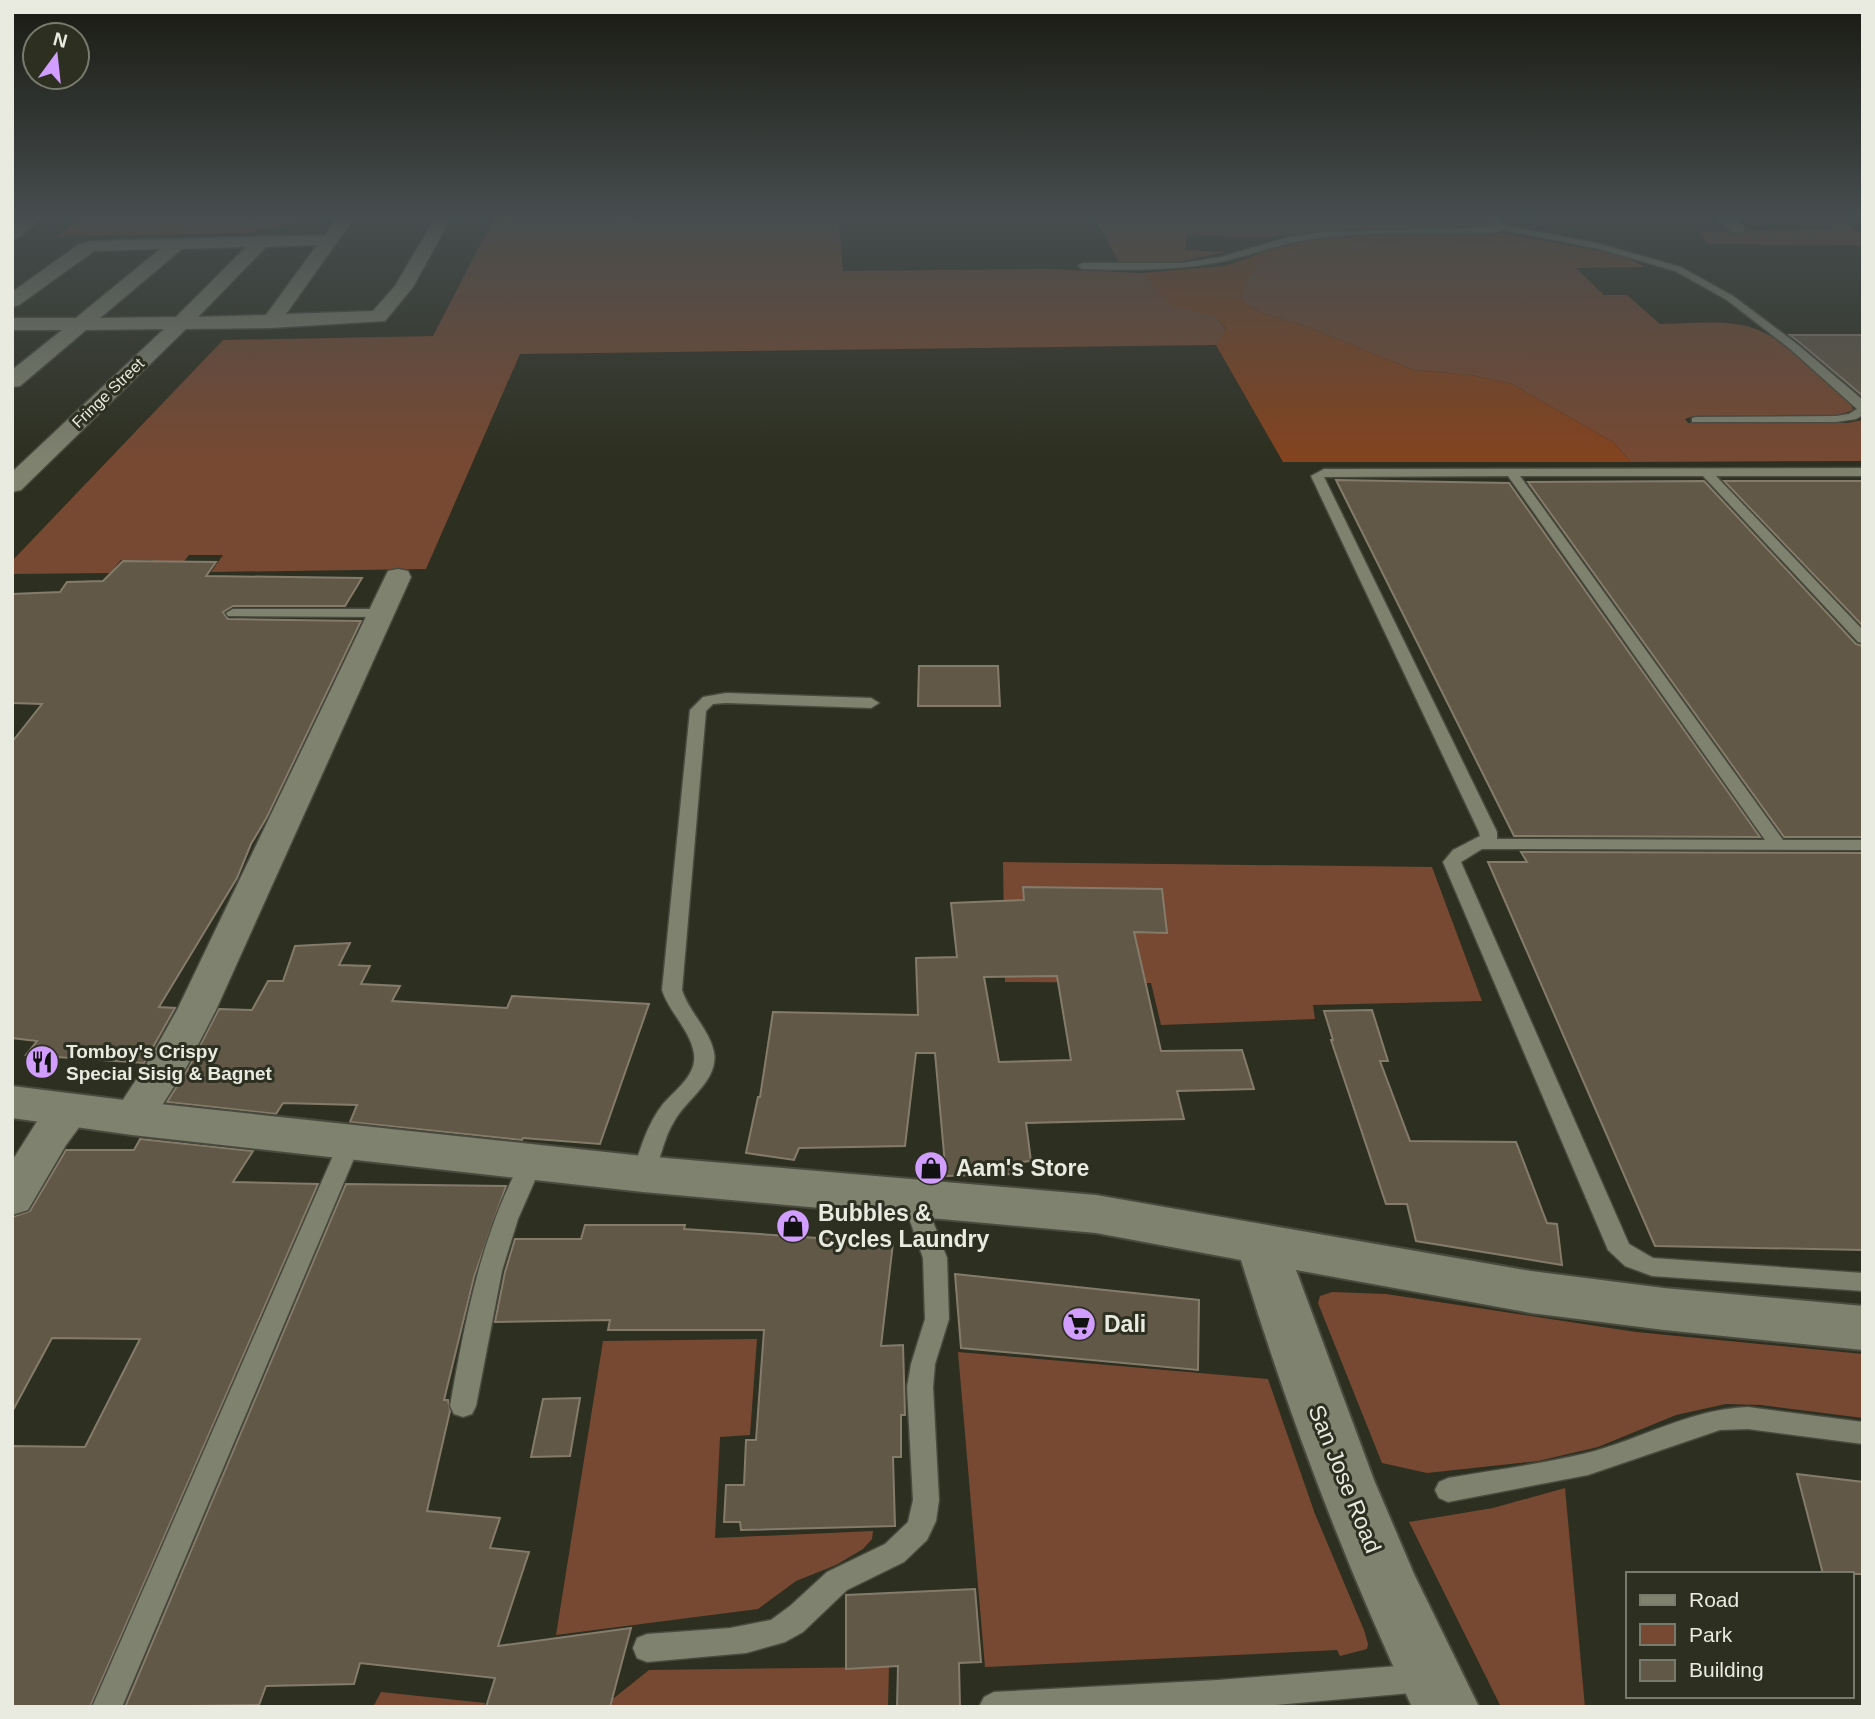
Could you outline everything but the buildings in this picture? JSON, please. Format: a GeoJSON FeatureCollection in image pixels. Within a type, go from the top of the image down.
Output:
{"type":"FeatureCollection","features":[{"type":"Feature","properties":{"kind":"street"},"geometry":{"type":"LineString","coordinates":[[12,381],[113,298]]}},
{"type":"Feature","properties":{"kind":"street","name":"Fringe Street"},"geometry":{"type":"LineString","coordinates":[[12,485],[205,298]]}},
{"type":"Feature","properties":{"kind":"street"},"geometry":{"type":"LineString","coordinates":[[271,322],[288,298]]}},
{"type":"Feature","properties":{"kind":"street"},"geometry":{"type":"LineString","coordinates":[[12,324],[271,322],[377,317],[384,313],[394,298]]}},
{"type":"Feature","properties":{"kind":"street"},"geometry":{"type":"LineString","coordinates":[[132,1118],[154,1086],[225,952],[398,577]]}},
{"type":"Feature","properties":{"kind":"street"},"geometry":{"type":"LineString","coordinates":[[12,1102],[70,1111],[643,1174],[1096,1214],[1544,1294],[1863,1328]]}},
{"type":"Feature","properties":{"kind":"street"},"geometry":{"type":"LineString","coordinates":[[12,1198],[51,1133],[70,1111]]}},
{"type":"Feature","properties":{"kind":"street","name":"San Jose Road"},"geometry":{"type":"LineString","coordinates":[[1262,1245],[1298,1360],[1335,1458],[1439,1692]]}},
{"type":"Feature","properties":{"kind":"lane"},"geometry":{"type":"LineString","coordinates":[[1696,420],[1836,419],[1852,417],[1863,410],[1847,391],[1730,298]]}},
{"type":"Feature","properties":{"kind":"lane"},"geometry":{"type":"LineString","coordinates":[[1847,391],[1863,391]]}},
{"type":"Feature","properties":{"kind":"lane"},"geometry":{"type":"LineString","coordinates":[[1706,472],[1863,639]]}},
{"type":"Feature","properties":{"kind":"lane"},"geometry":{"type":"LineString","coordinates":[[1863,472],[1324,473],[1317,477],[1488,832],[1489,838],[1482,844],[1456,855],[1452,862],[1620,1250],[1633,1260],[1652,1267],[1863,1282]]}},
{"type":"Feature","properties":{"kind":"lane"},"geometry":{"type":"LineString","coordinates":[[1512,473],[1778,845]]}},
{"type":"Feature","properties":{"kind":"lane"},"geometry":{"type":"LineString","coordinates":[[233,613],[382,613]]}},
{"type":"Feature","properties":{"kind":"lane"},"geometry":{"type":"LineString","coordinates":[[643,1174],[663,1121],[694,1081],[704,1059],[699,1041],[681,1014],[672,990],[698,710],[708,700],[726,698],[870,702]]}},
{"type":"Feature","properties":{"kind":"lane"},"geometry":{"type":"LineString","coordinates":[[1482,844],[1863,845]]}},
{"type":"Feature","properties":{"kind":"lane"},"geometry":{"type":"LineString","coordinates":[[107,1707],[350,1142]]}},
{"type":"Feature","properties":{"kind":"lane"},"geometry":{"type":"LineString","coordinates":[[463,1406],[495,1256],[532,1162]]}},
{"type":"Feature","properties":{"kind":"lane"},"geometry":{"type":"LineString","coordinates":[[647,1648],[750,1638],[775,1632],[794,1622],[836,1581],[855,1569],[903,1548],[919,1530],[925,1515],[926,1500],[920,1387],[923,1364],[933,1336],[937,1307],[935,1258],[913,1198]]}},
{"type":"Feature","properties":{"kind":"lane"},"geometry":{"type":"LineString","coordinates":[[1448,1490],[1579,1466],[1720,1419],[1748,1418],[1863,1433]]}},
{"type":"Feature","properties":{"kind":"lane"},"geometry":{"type":"LineString","coordinates":[[994,1707],[1218,1695],[1439,1692]]}},
{"type":"Feature","properties":{"kind":"green space"},"geometry":{"type":"Polygon","coordinates":[[[453,298],[1170,298],[1216,317],[1226,330],[1216,345],[520,354],[426,569],[211,572],[223,555],[189,555],[175,573],[143,573],[153,560],[121,560],[110,573],[12,574],[12,561],[223,340],[433,336],[453,298]]]}},
{"type":"Feature","properties":{"kind":"green space"},"geometry":{"type":"Polygon","coordinates":[[[1242,298],[1631,298],[1660,324],[1711,322],[1757,329],[1786,346],[1813,368],[1851,402],[1853,410],[1838,415],[1798,419],[1693,416],[1685,419],[1688,423],[1847,423],[1863,420],[1863,461],[1631,462],[1613,442],[1512,384],[1471,375],[1413,370],[1308,327],[1262,313],[1241,301],[1242,298]]]}},
{"type":"Feature","properties":{"kind":"green space"},"geometry":{"type":"Polygon","coordinates":[[[1003,862],[1432,867],[1482,1001],[1313,1005],[1315,1019],[1161,1025],[1151,983],[1005,982],[1003,862]]]}},
{"type":"Feature","properties":{"kind":"green space"},"geometry":{"type":"Polygon","coordinates":[[[1332,1292],[1386,1294],[1636,1332],[1863,1354],[1863,1418],[1761,1405],[1726,1404],[1676,1415],[1598,1447],[1538,1461],[1427,1473],[1382,1463],[1318,1303],[1320,1296],[1332,1292]]]}},
{"type":"Feature","properties":{"kind":"green space"},"geometry":{"type":"Polygon","coordinates":[[[757,1339],[750,1435],[720,1437],[715,1538],[873,1531],[872,1539],[863,1549],[836,1565],[796,1581],[758,1609],[556,1635],[603,1341],[757,1339]]]}},
{"type":"Feature","properties":{"kind":"green space"},"geometry":{"type":"Polygon","coordinates":[[[958,1352],[1268,1379],[1315,1514],[1364,1630],[1367,1649],[1340,1656],[1337,1650],[985,1667],[958,1352]]]}},
{"type":"Feature","properties":{"kind":"green space"},"geometry":{"type":"Polygon","coordinates":[[[1565,1488],[1585,1707],[1501,1707],[1409,1522],[1493,1508],[1565,1488]]]}},
{"type":"Feature","properties":{"kind":"green space"},"geometry":{"type":"Polygon","coordinates":[[[889,1667],[888,1707],[538,1707],[541,1697],[614,1698],[649,1670],[889,1667]]]}},
{"type":"Feature","properties":{"kind":"green space"},"geometry":{"type":"Polygon","coordinates":[[[381,1692],[485,1703],[484,1707],[373,1707],[381,1692]]]}},
{"type":"Feature","properties":{"kind":"shaded area"},"geometry":{"type":"Polygon","coordinates":[[[1165,298],[1242,298],[1241,301],[1262,313],[1308,327],[1413,370],[1471,375],[1512,384],[1613,442],[1631,462],[1283,462],[1216,345],[1226,329],[1216,317],[1171,305],[1165,298]]]}},
{"type":"Feature","properties":{"kind":"place","name":"Tomboy's Crispy Special Sisig & Bagnet"},"geometry":{"type":"Point","coordinates":[42,1062]}},
{"type":"Feature","properties":{"kind":"place","name":"Aam's Store"},"geometry":{"type":"Point","coordinates":[931,1168]}},
{"type":"Feature","properties":{"kind":"place","name":"Bubbles & Cycles Laundry"},"geometry":{"type":"Point","coordinates":[793,1226]}},
{"type":"Feature","properties":{"kind":"place","name":"Dali"},"geometry":{"type":"Point","coordinates":[1079,1324]}}]}
